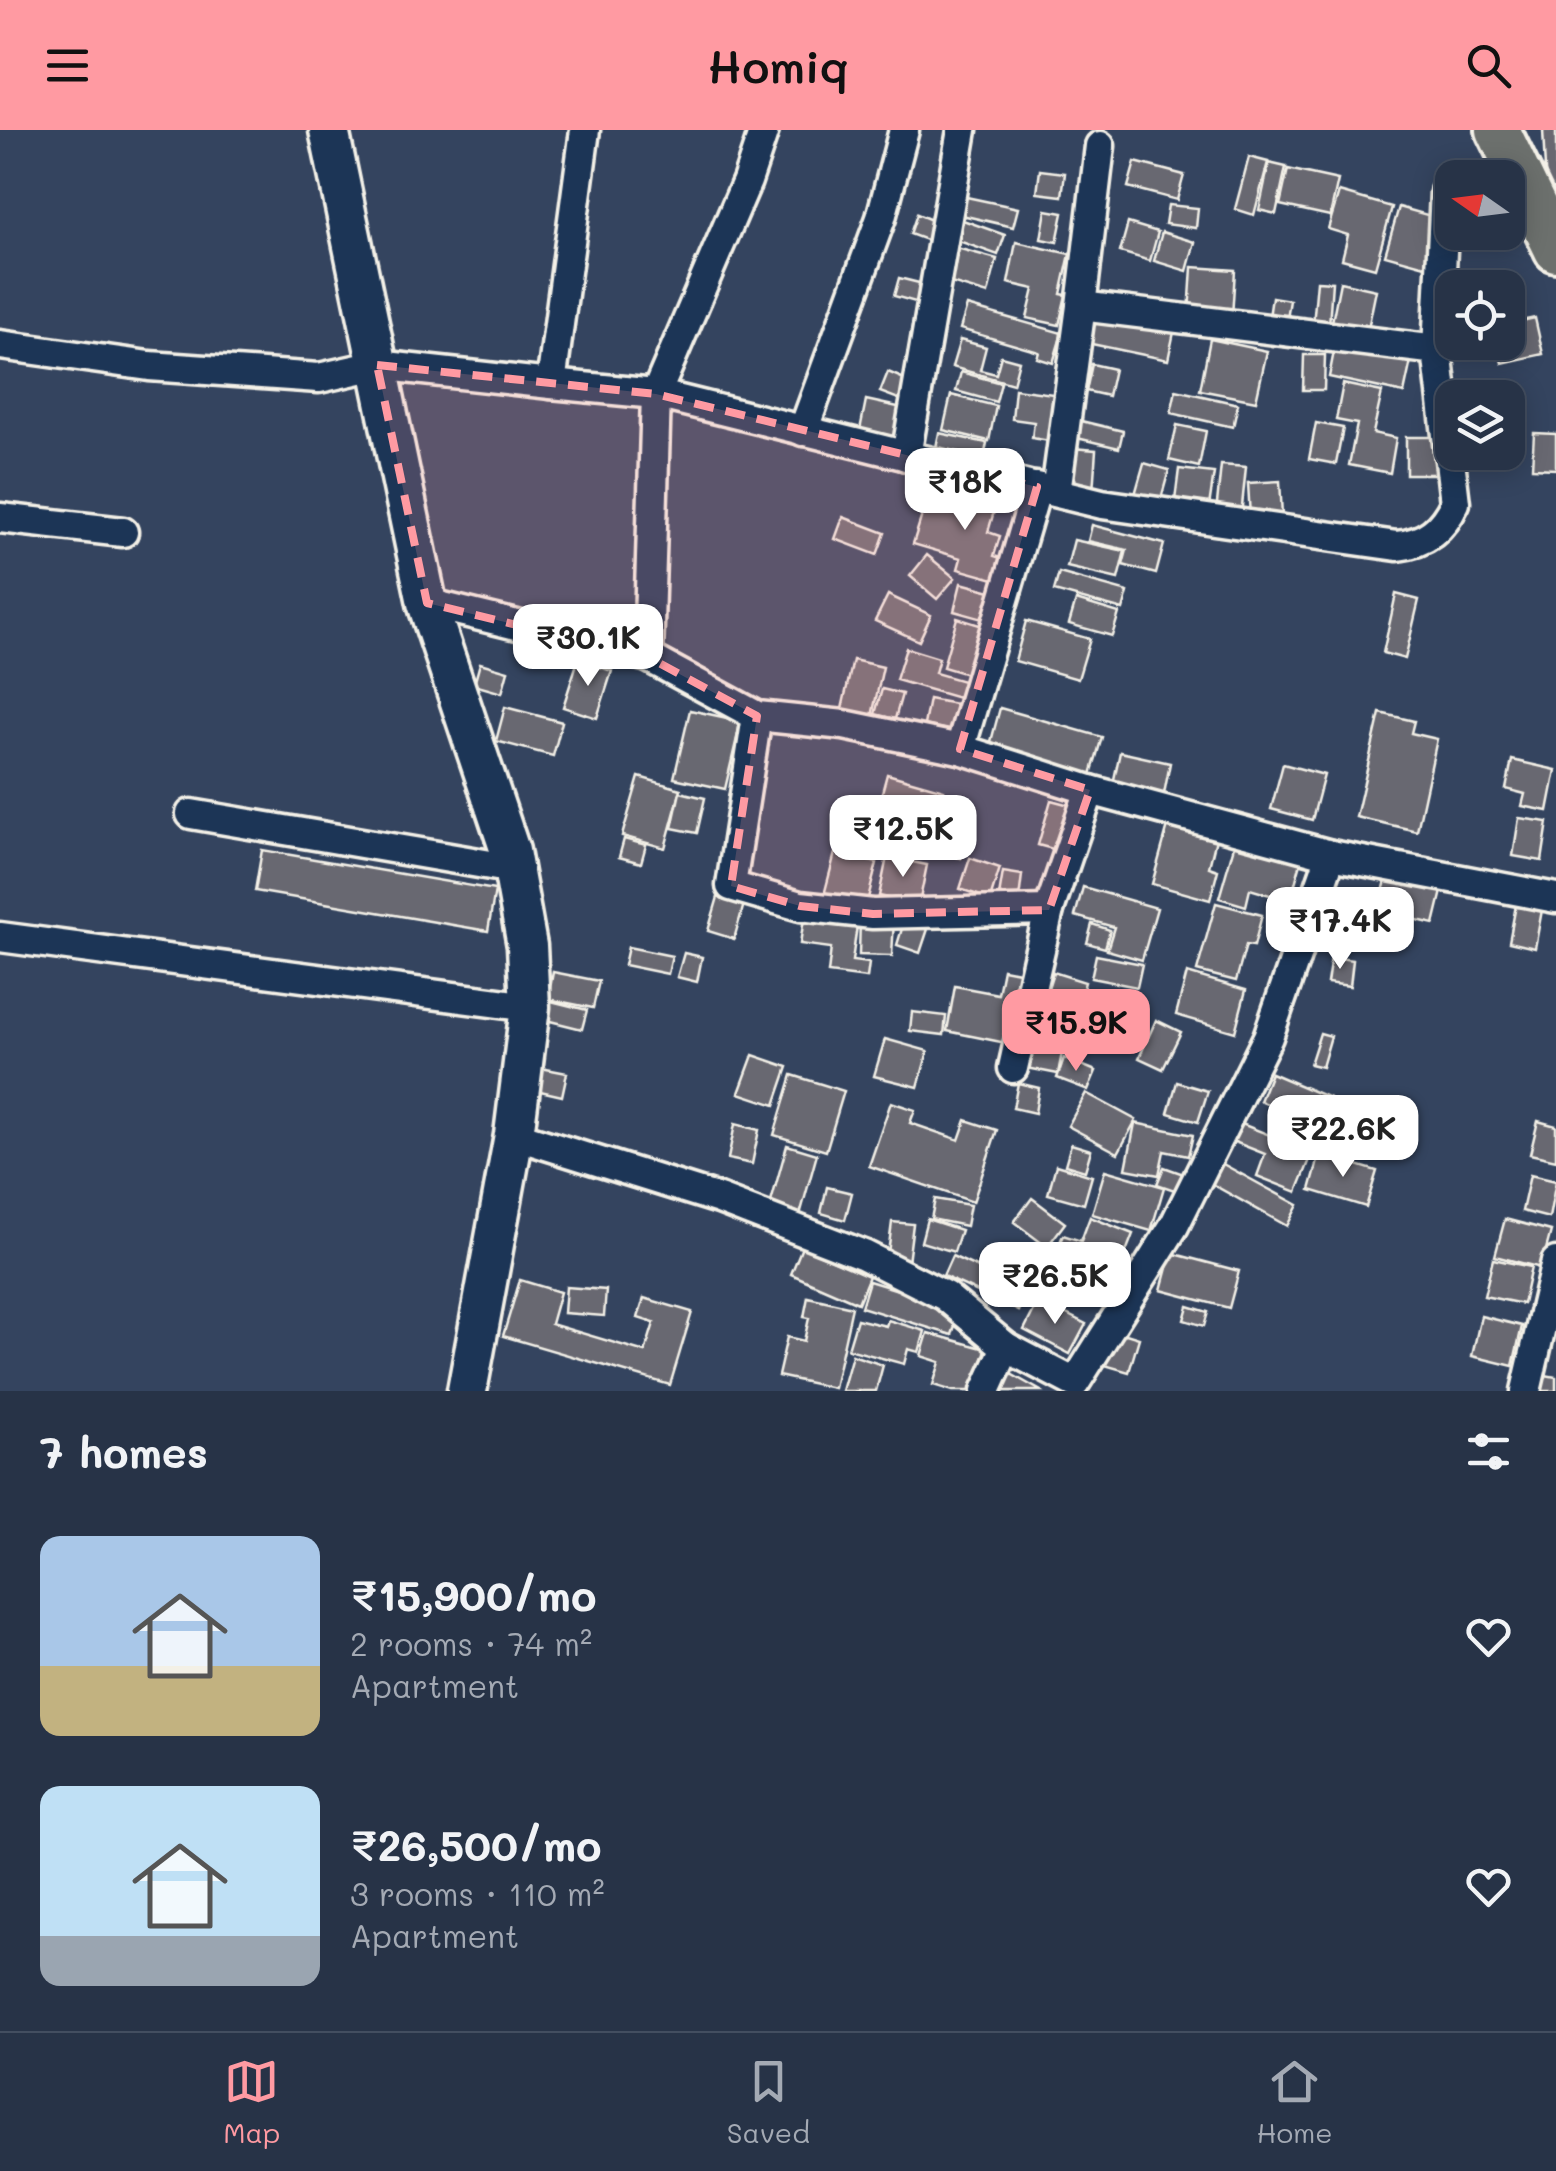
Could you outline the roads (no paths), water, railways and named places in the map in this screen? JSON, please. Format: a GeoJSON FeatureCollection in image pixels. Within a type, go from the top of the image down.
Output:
{"type":"FeatureCollection","features":[{"type":"Feature","properties":{"kind":"main road"},"geometry":{"type":"LineString","coordinates":[[328,130],[427,604],[510,851],[527,946],[530,1007],[514,1135],[467,1391]]}},
{"type":"Feature","properties":{"kind":"main road"},"geometry":{"type":"LineString","coordinates":[[1501,158],[1556,250]]}},
{"type":"Feature","properties":{"kind":"street"},"geometry":{"type":"LineString","coordinates":[[551,384],[586,130]]}},
{"type":"Feature","properties":{"kind":"street"},"geometry":{"type":"LineString","coordinates":[[648,657],[656,394],[748,180],[764,130]]}},
{"type":"Feature","properties":{"kind":"street"},"geometry":{"type":"LineString","coordinates":[[802,431],[881,218],[904,130]]}},
{"type":"Feature","properties":{"kind":"street"},"geometry":{"type":"LineString","coordinates":[[906,456],[962,130]]}},
{"type":"Feature","properties":{"kind":"street"},"geometry":{"type":"LineString","coordinates":[[960,748],[1046,490],[1080,306],[1100,146]]}},
{"type":"Feature","properties":{"kind":"street"},"geometry":{"type":"LineString","coordinates":[[1080,306],[1435,350]]}},
{"type":"Feature","properties":{"kind":"street"},"geometry":{"type":"LineString","coordinates":[[0,345],[149,366],[320,378],[377,365],[656,394],[1122,506],[1397,546],[1416,544],[1432,535],[1447,520],[1455,503],[1438,360]]}},
{"type":"Feature","properties":{"kind":"street"},"geometry":{"type":"LineString","coordinates":[[0,518],[123,532]]}},
{"type":"Feature","properties":{"kind":"street"},"geometry":{"type":"LineString","coordinates":[[427,604],[648,657],[757,716],[844,725],[960,748],[1090,790],[1331,855],[1556,898]]}},
{"type":"Feature","properties":{"kind":"street"},"geometry":{"type":"LineString","coordinates":[[757,716],[731,886],[800,906],[873,914],[1049,910]]}},
{"type":"Feature","properties":{"kind":"street"},"geometry":{"type":"LineString","coordinates":[[1013,1068],[1049,910],[1090,790]]}},
{"type":"Feature","properties":{"kind":"street"},"geometry":{"type":"LineString","coordinates":[[192,814],[514,869]]}},
{"type":"Feature","properties":{"kind":"street"},"geometry":{"type":"LineString","coordinates":[[514,1135],[720,1199],[864,1255],[945,1296],[1006,1346],[1075,1384],[1174,1226],[1268,1037],[1331,855]]}},
{"type":"Feature","properties":{"kind":"street"},"geometry":{"type":"LineString","coordinates":[[0,937],[530,1007]]}},
{"type":"Feature","properties":{"kind":"street"},"geometry":{"type":"LineString","coordinates":[[1526,1391],[1556,1262]]}},
{"type":"Feature","properties":{"kind":"street"},"geometry":{"type":"LineString","coordinates":[[986,1391],[1006,1346]]}}]}
